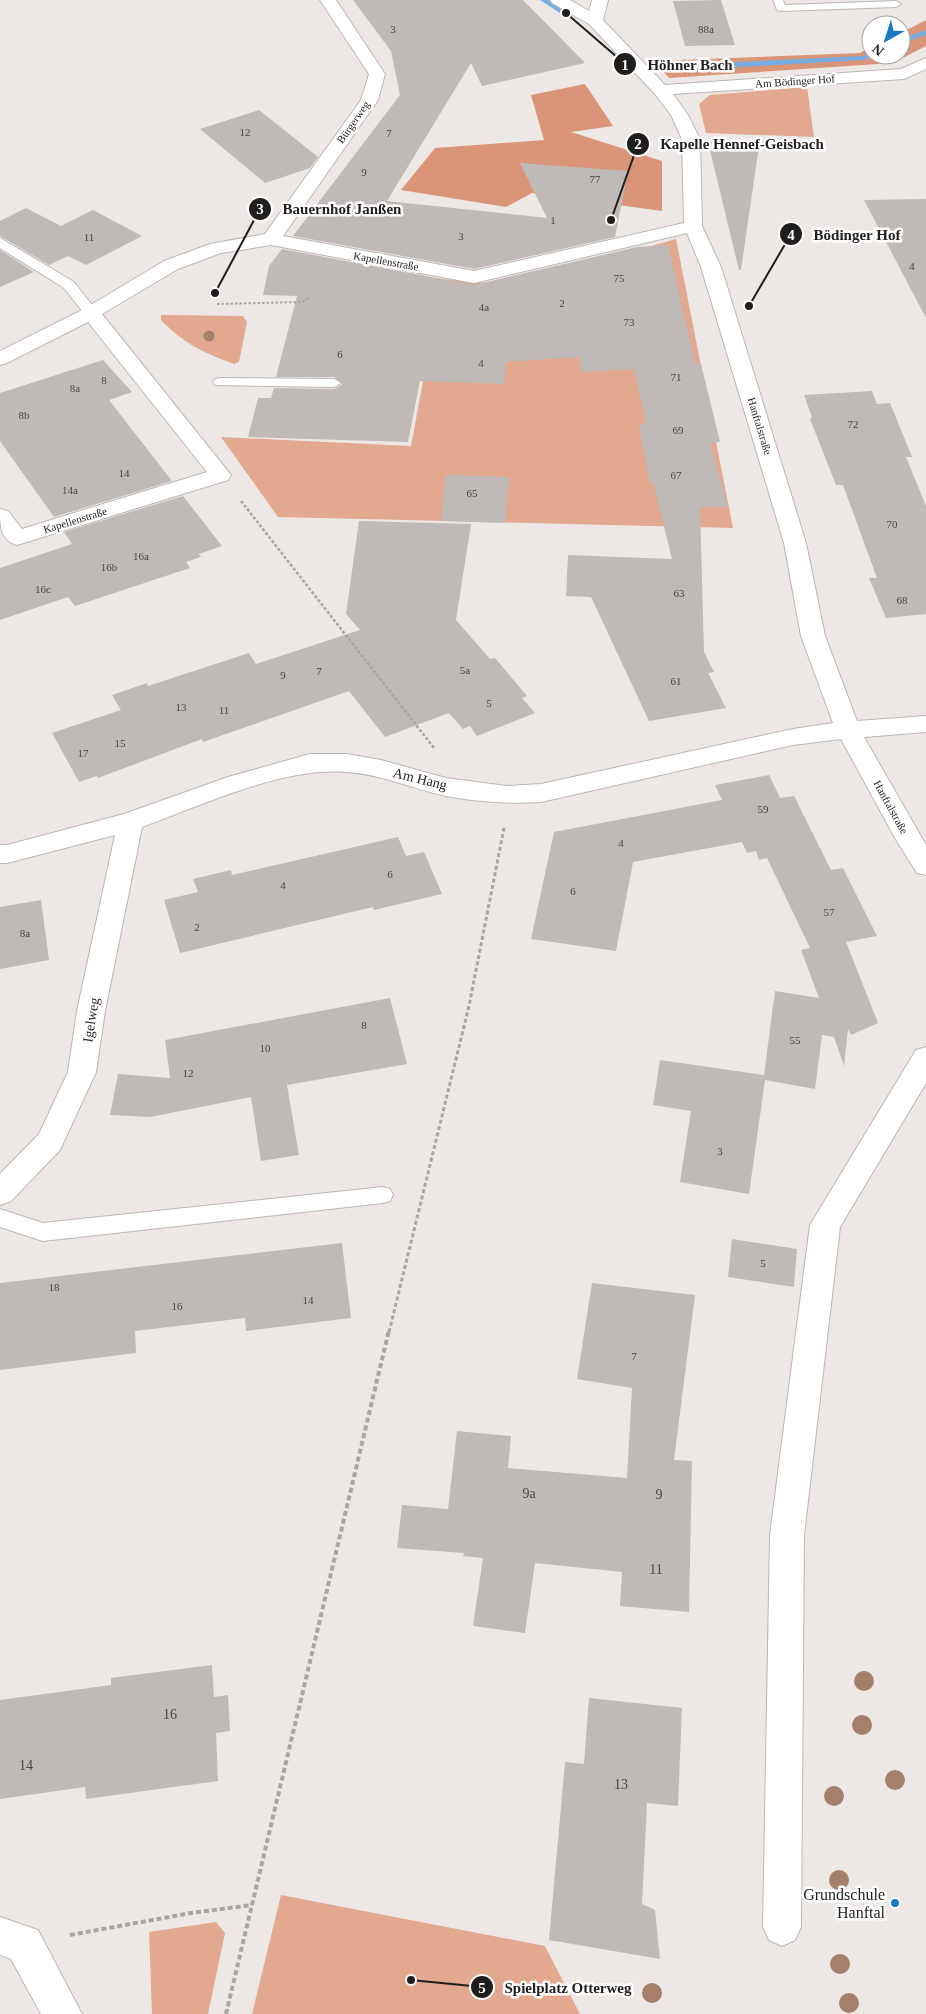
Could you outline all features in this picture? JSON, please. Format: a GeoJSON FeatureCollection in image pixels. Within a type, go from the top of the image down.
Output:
{"type":"FeatureCollection","features":[{"type":"Feature","properties":{"kind":"street","name":"Bürgerweg"},"geometry":{"type":"LineString","coordinates":[[270,239],[369,100],[377,74],[328,0]]}},
{"type":"Feature","properties":{"kind":"street","name":"Hanftalstraße"},"geometry":{"type":"LineString","coordinates":[[558,0],[595,21],[661,90],[679,115],[691,139],[693,226],[711,267],[795,543],[813,636],[848,730],[908,838],[926,866]]}},
{"type":"Feature","properties":{"kind":"street"},"geometry":{"type":"LineString","coordinates":[[595,21],[600,0]]}},
{"type":"Feature","properties":{"kind":"street","name":"Am Bödinger Hof"},"geometry":{"type":"LineString","coordinates":[[661,90],[904,74],[926,63]]}},
{"type":"Feature","properties":{"kind":"street","name":"Kapellenstraße"},"geometry":{"type":"LineString","coordinates":[[0,359],[91,312],[171,265],[217,248],[270,239],[474,277],[693,226]]}},
{"type":"Feature","properties":{"kind":"street"},"geometry":{"type":"LineString","coordinates":[[91,312],[220,475]]}},
{"type":"Feature","properties":{"kind":"street","name":"Kapellenstraße"},"geometry":{"type":"LineString","coordinates":[[0,516],[17,538],[220,475]]}},
{"type":"Feature","properties":{"kind":"street"},"geometry":{"type":"LineString","coordinates":[[848,730],[926,724]]}},
{"type":"Feature","properties":{"kind":"street","name":"Am Hang"},"geometry":{"type":"LineString","coordinates":[[0,854],[7,854],[130,822],[237,783],[310,763],[347,763],[373,767],[446,787],[507,794],[541,793],[793,736],[848,730]]}},
{"type":"Feature","properties":{"kind":"street","name":"Igelweg"},"geometry":{"type":"LineString","coordinates":[[0,1193],[50,1142],[82,1072],[91,1011],[130,822]]}},
{"type":"Feature","properties":{"kind":"street"},"geometry":{"type":"LineString","coordinates":[[782,1927],[787,1535],[825,1225],[926,1058]]}},
{"type":"Feature","properties":{"kind":"street"},"geometry":{"type":"LineString","coordinates":[[12,1940],[62,2014]]}},
{"type":"Feature","properties":{"kind":"lane"},"geometry":{"type":"LineString","coordinates":[[778,0],[781,8],[896,4]]}},
{"type":"Feature","properties":{"kind":"lane"},"geometry":{"type":"LineString","coordinates":[[0,242],[69,285],[91,312]]}},
{"type":"Feature","properties":{"kind":"lane"},"geometry":{"type":"LineString","coordinates":[[220,382],[334,384]]}},
{"type":"Feature","properties":{"kind":"lane"},"geometry":{"type":"LineString","coordinates":[[0,1218],[43,1232],[383,1195]]}},
{"type":"Feature","properties":{"kind":"path"},"geometry":{"type":"LineString","coordinates":[[217,304],[302,302],[310,297]]}},
{"type":"Feature","properties":{"kind":"path"},"geometry":{"type":"LineString","coordinates":[[220,475],[433,746],[446,787]]}},
{"type":"Feature","properties":{"kind":"path"},"geometry":{"type":"LineString","coordinates":[[226,2014],[422,1192],[469,1006],[504,836],[507,794]]}},
{"type":"Feature","properties":{"kind":"path"},"geometry":{"type":"LineString","coordinates":[[12,1940],[252,1905]]}},
{"type":"Feature","properties":{"kind":"shaded area"},"geometry":{"type":"Polygon","coordinates":[[[926,20],[926,46],[911,54],[911,28],[926,20]]]}},
{"type":"Feature","properties":{"kind":"shaded area"},"geometry":{"type":"Polygon","coordinates":[[[860,53],[861,65],[863,65],[669,78],[655,61],[860,53]]]}},
{"type":"Feature","properties":{"kind":"shaded area"},"geometry":{"type":"Polygon","coordinates":[[[585,84],[613,126],[571,132],[662,161],[662,211],[532,193],[506,207],[401,190],[435,148],[544,140],[531,95],[585,84]]]}},
{"type":"Feature","properties":{"kind":"shaded area"},"geometry":{"type":"Polygon","coordinates":[[[807,87],[814,137],[706,133],[699,104],[710,95],[807,87]]]}},
{"type":"Feature","properties":{"kind":"shaded area"},"geometry":{"type":"Polygon","coordinates":[[[676,239],[733,528],[278,517],[221,437],[411,446],[442,279],[514,285],[676,239]]]}},
{"type":"Feature","properties":{"kind":"shaded area"},"geometry":{"type":"Polygon","coordinates":[[[161,315],[243,316],[247,322],[239,362],[234,364],[186,342],[161,320],[161,315]]]}},
{"type":"Feature","properties":{"kind":"shaded area"},"geometry":{"type":"Polygon","coordinates":[[[281,1895],[545,1946],[580,2014],[252,2014],[281,1895]]]}},
{"type":"Feature","properties":{"kind":"shaded area"},"geometry":{"type":"Polygon","coordinates":[[[216,1922],[225,1933],[208,2014],[152,2014],[149,1932],[216,1922]]]}},
{"type":"Feature","properties":{"kind":"building"},"geometry":{"type":"Polygon","coordinates":[[[353,0],[523,0],[585,63],[482,86],[471,63],[387,201],[547,218],[520,163],[628,171],[615,237],[474,269],[293,236],[400,95],[391,51],[353,0]]]}},
{"type":"Feature","properties":{"kind":"building"},"geometry":{"type":"Polygon","coordinates":[[[721,0],[735,45],[685,46],[673,1],[721,0]]]}},
{"type":"Feature","properties":{"kind":"building"},"geometry":{"type":"Polygon","coordinates":[[[259,110],[318,157],[310,168],[265,183],[200,129],[259,110]]]}},
{"type":"Feature","properties":{"kind":"building"},"geometry":{"type":"Polygon","coordinates":[[[708,142],[759,146],[741,270],[739,270],[708,142]]]}},
{"type":"Feature","properties":{"kind":"building"},"geometry":{"type":"Polygon","coordinates":[[[926,199],[926,318],[864,200],[926,199]]]}},
{"type":"Feature","properties":{"kind":"building"},"geometry":{"type":"Polygon","coordinates":[[[26,208],[61,226],[93,210],[142,236],[86,265],[68,256],[49,265],[0,236],[0,221],[26,208]]]}},
{"type":"Feature","properties":{"kind":"building"},"geometry":{"type":"Polygon","coordinates":[[[668,245],[695,364],[701,364],[720,442],[710,443],[728,507],[700,507],[704,652],[714,672],[708,673],[726,708],[649,721],[591,597],[566,596],[568,555],[672,559],[653,482],[650,483],[639,427],[646,422],[634,369],[582,372],[578,357],[506,362],[504,384],[420,381],[408,442],[248,437],[258,398],[271,398],[274,388],[334,389],[343,384],[334,377],[276,377],[297,296],[263,295],[269,266],[282,249],[474,285],[637,247],[668,245]]]}},
{"type":"Feature","properties":{"kind":"building"},"geometry":{"type":"Polygon","coordinates":[[[0,250],[34,272],[0,287],[0,250]]]}},
{"type":"Feature","properties":{"kind":"building"},"geometry":{"type":"Polygon","coordinates":[[[103,360],[132,392],[109,400],[172,481],[54,517],[0,441],[0,393],[103,360]]]}},
{"type":"Feature","properties":{"kind":"building"},"geometry":{"type":"Polygon","coordinates":[[[872,391],[877,404],[890,403],[912,457],[906,457],[926,506],[926,614],[886,618],[869,578],[877,578],[843,485],[836,485],[810,419],[812,417],[804,395],[872,391]]]}},
{"type":"Feature","properties":{"kind":"building"},"geometry":{"type":"Polygon","coordinates":[[[446,475],[509,477],[505,523],[441,521],[446,475]]]}},
{"type":"Feature","properties":{"kind":"building"},"geometry":{"type":"Polygon","coordinates":[[[183,496],[222,546],[199,554],[201,557],[186,562],[190,568],[75,606],[68,597],[0,620],[0,568],[72,544],[64,532],[183,496]]]}},
{"type":"Feature","properties":{"kind":"building"},"geometry":{"type":"Polygon","coordinates":[[[359,521],[471,524],[456,620],[490,659],[495,658],[527,696],[522,698],[535,713],[477,736],[470,726],[463,729],[449,713],[385,737],[349,691],[203,742],[202,739],[98,778],[97,776],[79,782],[52,733],[121,710],[112,695],[147,683],[148,686],[249,653],[256,664],[360,630],[346,614],[359,521]]]}},
{"type":"Feature","properties":{"kind":"building"},"geometry":{"type":"Polygon","coordinates":[[[769,775],[780,798],[794,796],[831,870],[843,868],[877,936],[846,942],[878,1023],[851,1035],[848,1029],[844,1066],[834,1037],[822,1035],[815,1089],[765,1080],[749,1194],[680,1182],[691,1111],[653,1105],[660,1060],[764,1075],[775,991],[819,998],[801,950],[810,948],[767,858],[759,860],[756,851],[747,853],[742,842],[633,862],[616,951],[531,939],[554,832],[722,800],[715,785],[769,775]]]}},
{"type":"Feature","properties":{"kind":"building"},"geometry":{"type":"Polygon","coordinates":[[[398,837],[406,856],[424,852],[442,894],[374,910],[373,907],[180,953],[164,900],[198,892],[193,879],[231,870],[232,875],[398,837]]]}},
{"type":"Feature","properties":{"kind":"building"},"geometry":{"type":"Polygon","coordinates":[[[41,900],[49,960],[0,969],[0,907],[41,900]]]}},
{"type":"Feature","properties":{"kind":"building"},"geometry":{"type":"Polygon","coordinates":[[[390,998],[407,1064],[287,1085],[299,1155],[261,1161],[251,1097],[150,1117],[110,1115],[118,1074],[170,1078],[165,1040],[390,998]]]}},
{"type":"Feature","properties":{"kind":"building"},"geometry":{"type":"Polygon","coordinates":[[[732,1239],[797,1249],[794,1287],[728,1277],[732,1239]]]}},
{"type":"Feature","properties":{"kind":"building"},"geometry":{"type":"Polygon","coordinates":[[[342,1243],[351,1318],[246,1331],[245,1318],[135,1331],[136,1353],[0,1370],[0,1283],[342,1243]]]}},
{"type":"Feature","properties":{"kind":"building"},"geometry":{"type":"Polygon","coordinates":[[[592,1283],[695,1295],[674,1460],[692,1461],[689,1612],[620,1606],[622,1572],[535,1563],[525,1633],[473,1626],[483,1558],[463,1556],[464,1553],[397,1548],[402,1505],[448,1509],[457,1431],[511,1436],[508,1468],[627,1478],[632,1388],[577,1379],[592,1283]]]}},
{"type":"Feature","properties":{"kind":"building"},"geometry":{"type":"Polygon","coordinates":[[[212,1665],[214,1697],[228,1695],[230,1731],[216,1733],[218,1781],[86,1799],[85,1787],[0,1799],[0,1700],[111,1685],[111,1678],[212,1665]]]}},
{"type":"Feature","properties":{"kind":"building"},"geometry":{"type":"Polygon","coordinates":[[[589,1698],[682,1708],[678,1806],[647,1803],[642,1904],[655,1910],[660,1959],[549,1940],[565,1762],[584,1764],[589,1698]]]}},
{"type":"Feature","properties":{"kind":"waterway"},"geometry":{"type":"LineString","coordinates":[[544,0],[566,13]]}},
{"type":"Feature","properties":{"kind":"waterway"},"geometry":{"type":"LineString","coordinates":[[911,38],[926,32]]}},
{"type":"Feature","properties":{"kind":"waterway"},"geometry":{"type":"LineString","coordinates":[[673,68],[861,58]]}},
{"type":"Feature","properties":{"kind":"place","name":"Höhner Bach"},"geometry":{"type":"Point","coordinates":[566,13]}},
{"type":"Feature","properties":{"kind":"place","name":"Kapelle Hennef-Geisbach"},"geometry":{"type":"Point","coordinates":[611,220]}},
{"type":"Feature","properties":{"kind":"place","name":"Bauernhof Janßen"},"geometry":{"type":"Point","coordinates":[215,293]}},
{"type":"Feature","properties":{"kind":"place","name":"Bödinger Hof"},"geometry":{"type":"Point","coordinates":[749,306]}},
{"type":"Feature","properties":{"kind":"place","name":"Grundschule Hanftal"},"geometry":{"type":"Point","coordinates":[895,1903]}},
{"type":"Feature","properties":{"kind":"place","name":"Spielplatz Otterweg"},"geometry":{"type":"Point","coordinates":[411,1980]}}]}
